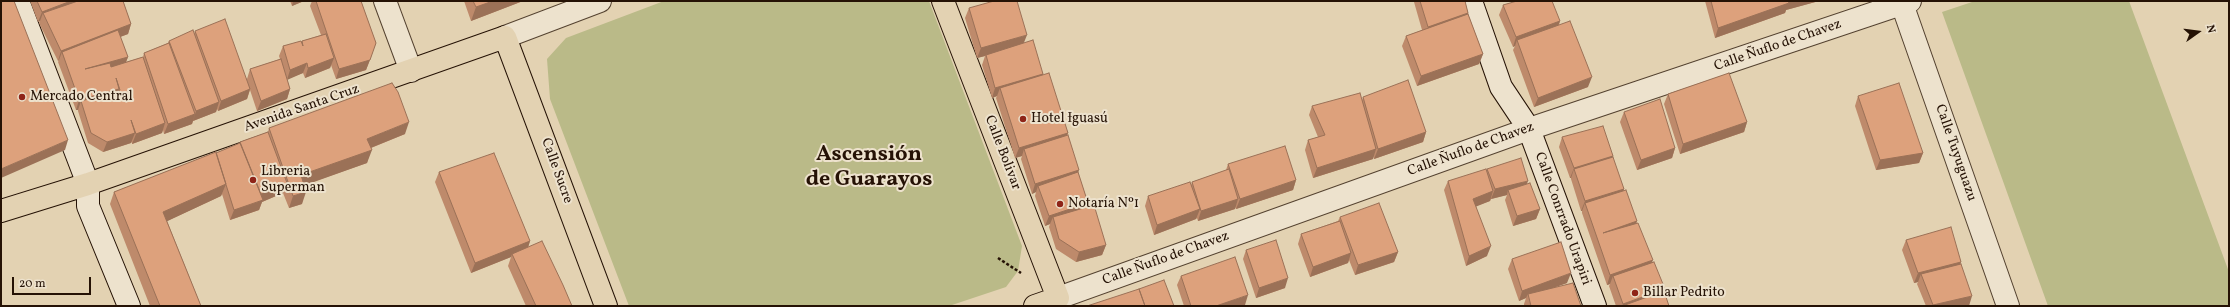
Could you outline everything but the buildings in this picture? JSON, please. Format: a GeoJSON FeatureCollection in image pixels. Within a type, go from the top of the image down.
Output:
{"type":"FeatureCollection","features":[{"type":"Feature","properties":{"kind":"main road","name":"Calle Bolivar"},"geometry":{"type":"LineString","coordinates":[[943,1],[1059,302]]}},
{"type":"Feature","properties":{"kind":"main road","name":"Avenida Santa Cruz"},"geometry":{"type":"LineString","coordinates":[[1,211],[88,184],[411,71],[506,36]]}},
{"type":"Feature","properties":{"kind":"main road","name":"Calle Sucre"},"geometry":{"type":"LineString","coordinates":[[506,36],[606,306]]}},
{"type":"Feature","properties":{"kind":"main road","name":"Calle Ñuflo de Chavez"},"geometry":{"type":"LineString","coordinates":[[1034,306],[1059,302]]}},
{"type":"Feature","properties":{"kind":"street"},"geometry":{"type":"LineString","coordinates":[[18,1],[88,184],[88,206],[129,306]]}},
{"type":"Feature","properties":{"kind":"street"},"geometry":{"type":"LineString","coordinates":[[385,1],[411,71]]}},
{"type":"Feature","properties":{"kind":"street","name":"Avenida Santa Cruz"},"geometry":{"type":"LineString","coordinates":[[506,36],[600,1]]}},
{"type":"Feature","properties":{"kind":"street","name":"Calle Conrrado Urapiri"},"geometry":{"type":"LineString","coordinates":[[1471,1],[1501,87],[1529,129],[1595,306]]}},
{"type":"Feature","properties":{"kind":"street","name":"Calle Ñuflo de Chavez"},"geometry":{"type":"LineString","coordinates":[[1059,302],[1529,129],[1904,2]]}},
{"type":"Feature","properties":{"kind":"street","name":"Calle Tuyuguazu"},"geometry":{"type":"LineString","coordinates":[[1904,2],[2008,306]]}},
{"type":"Feature","properties":{"kind":"green space"},"geometry":{"type":"Polygon","coordinates":[[[664,1],[929,1],[1022,246],[1018,271],[1006,287],[949,306],[629,306],[550,99],[547,59],[566,38],[664,1]]]}},
{"type":"Feature","properties":{"kind":"green space"},"geometry":{"type":"Polygon","coordinates":[[[1975,1],[2129,1],[2229,272],[2229,306],[2048,306],[1942,12],[1975,1]]]}},
{"type":"Feature","properties":{"kind":"place","name":"Mercado Central"},"geometry":{"type":"Point","coordinates":[22,97]}},
{"type":"Feature","properties":{"kind":"place","name":"Hotel Ɨguasú"},"geometry":{"type":"Point","coordinates":[1023,119]}},
{"type":"Feature","properties":{"kind":"place","name":"Libreria Superman"},"geometry":{"type":"Point","coordinates":[253,180]}},
{"type":"Feature","properties":{"kind":"place","name":"Notaría Nº1"},"geometry":{"type":"Point","coordinates":[1060,204]}},
{"type":"Feature","properties":{"kind":"place","name":"Billar Pedrito"},"geometry":{"type":"Point","coordinates":[1635,293]}},
{"type":"Feature","properties":{"kind":"district","name":"Ascensión de Guarayos"},"geometry":{"type":"Point","coordinates":[869,168]}}]}
